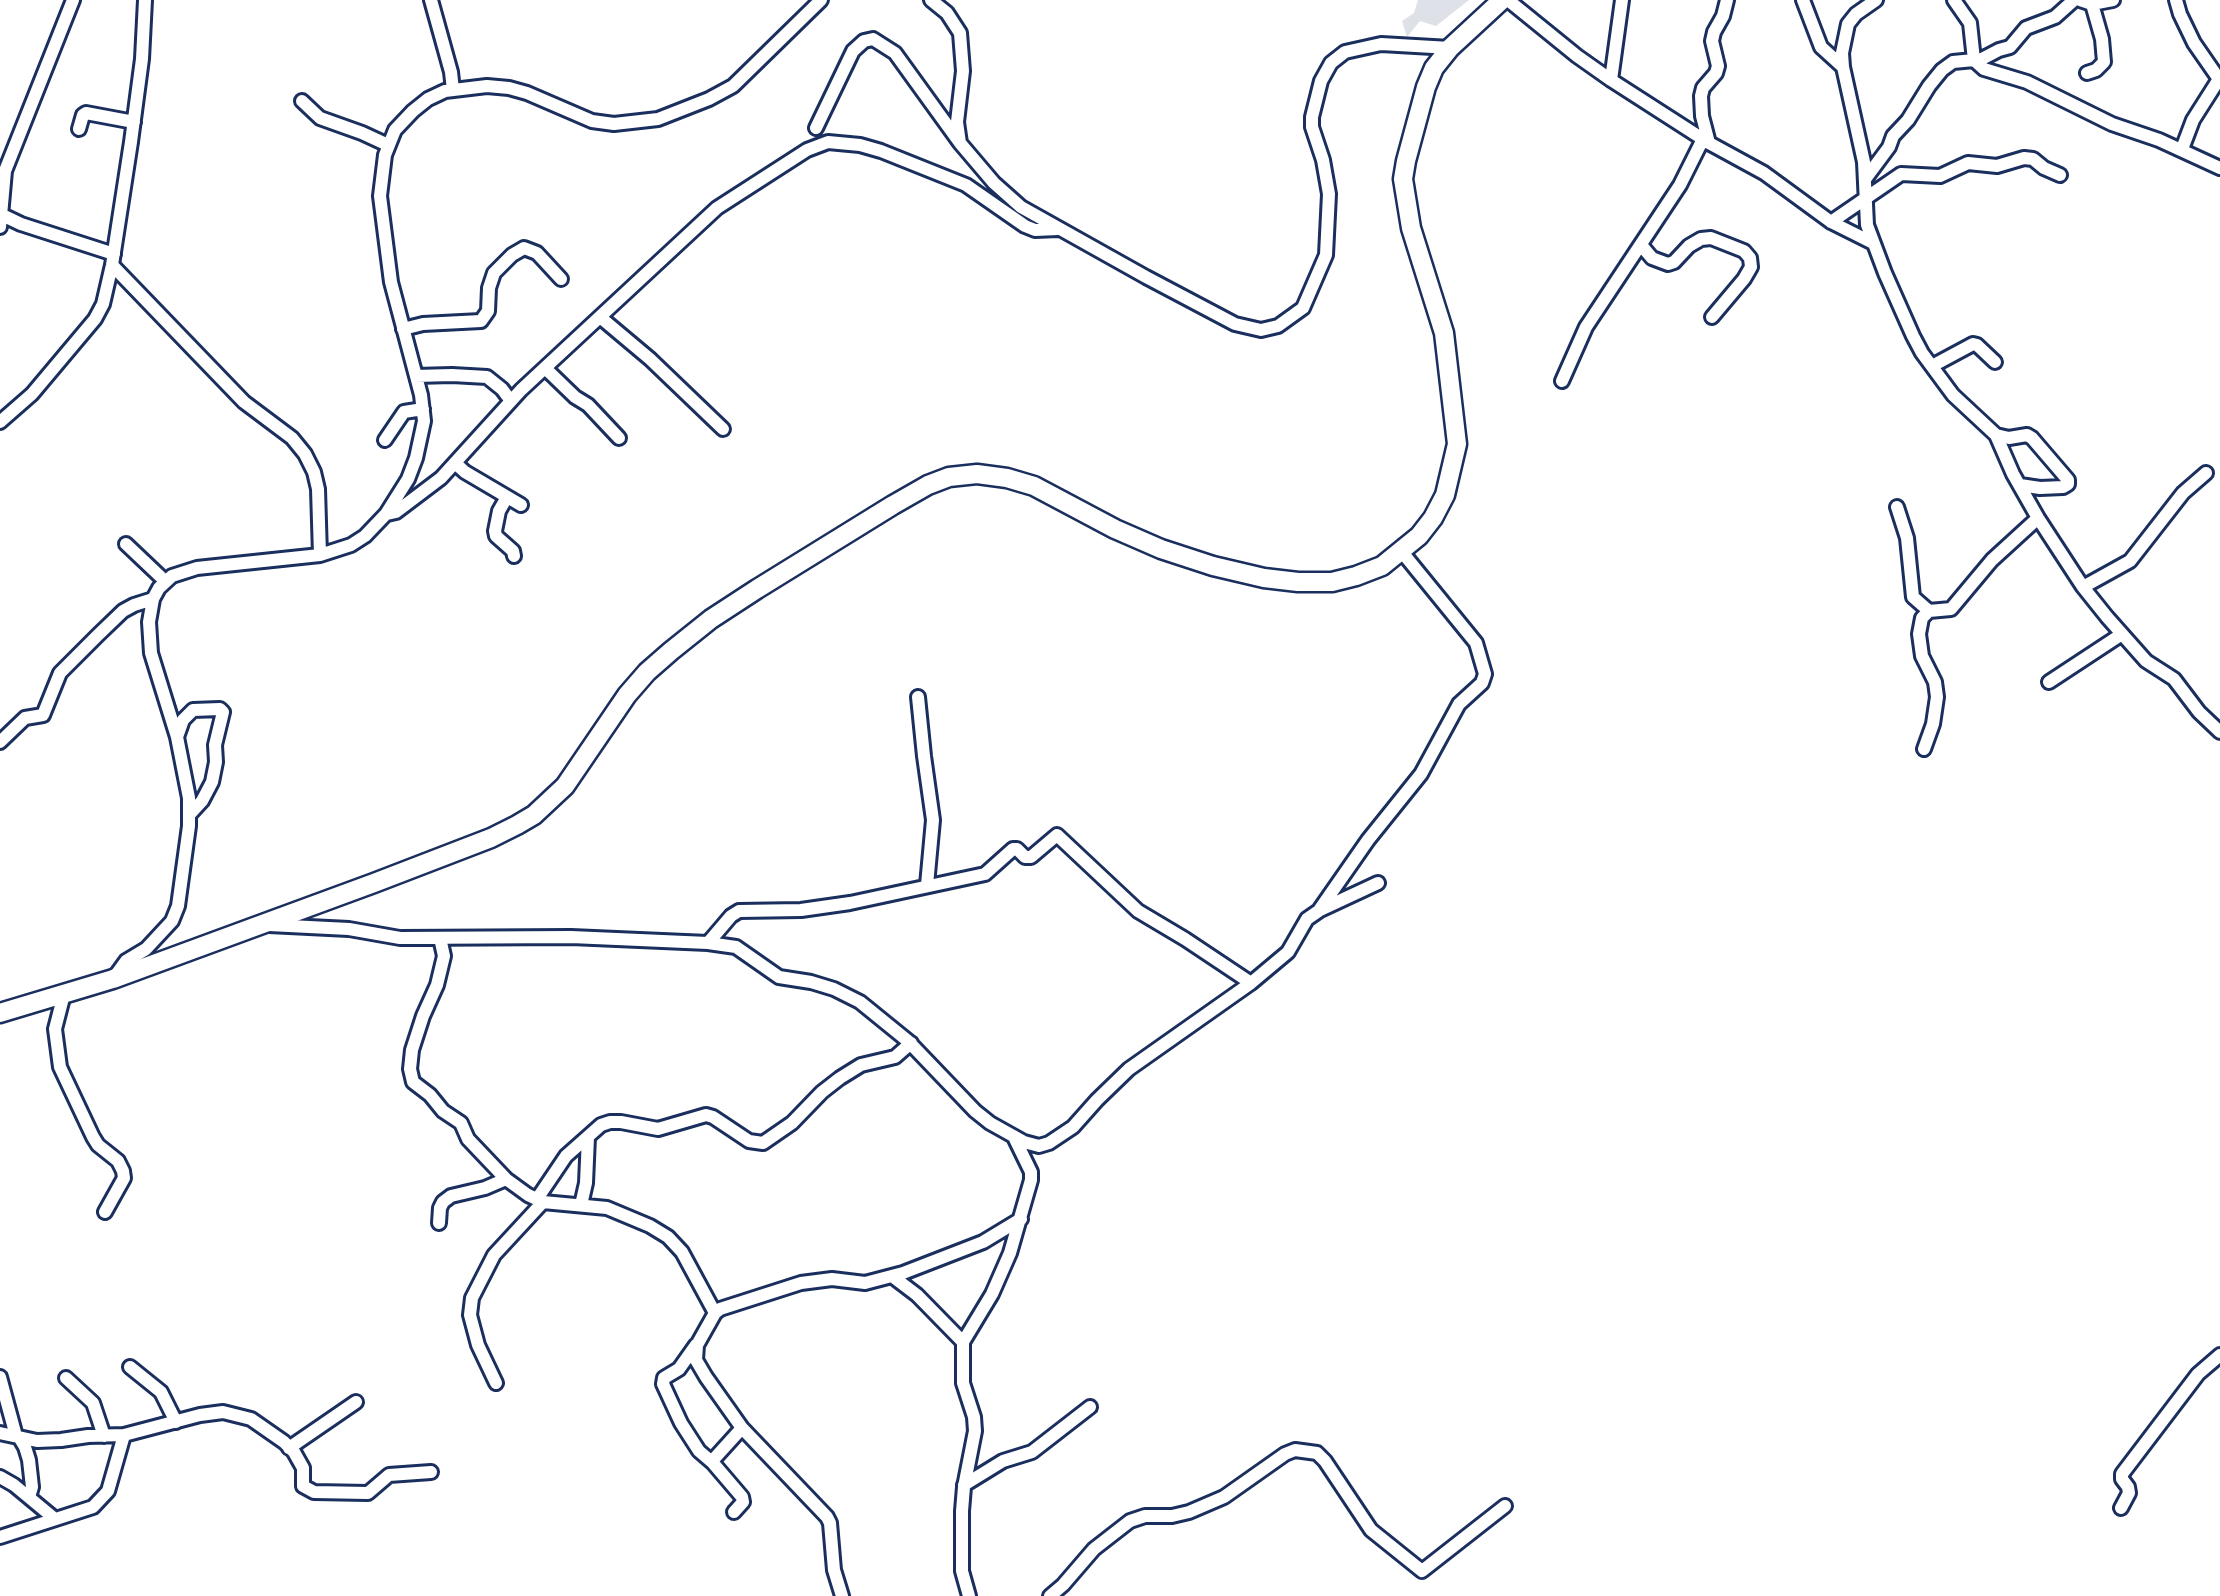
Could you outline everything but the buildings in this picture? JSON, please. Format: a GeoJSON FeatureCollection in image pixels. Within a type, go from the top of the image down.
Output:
{"type":"FeatureCollection","features":[{"type":"Feature","properties":{"kind":"highway"},"geometry":{"type":"LineString","coordinates":[[2,1010],[113,979],[491,838],[534,815],[565,786],[627,695],[671,650],[789,569],[893,505],[928,485],[949,477],[977,474],[1007,478],[1034,486],[1115,529],[1161,549],[1213,566],[1264,578],[1298,583],[1332,582],[1382,566],[1402,552],[1433,518],[1445,495],[1458,444],[1444,333],[1411,228],[1403,180],[1412,132],[1434,68],[1450,48],[1502,0]]}},
{"type":"Feature","properties":{"kind":"street"},"geometry":{"type":"LineString","coordinates":[[73,0],[5,171],[1,219],[21,224],[113,260],[244,402],[292,439],[305,454],[314,472],[318,489],[320,555]]}},
{"type":"Feature","properties":{"kind":"street"},"geometry":{"type":"LineString","coordinates":[[0,422],[32,394],[95,319],[103,304],[113,260],[134,122],[142,60],[145,0]]}},
{"type":"Feature","properties":{"kind":"street"},"geometry":{"type":"LineString","coordinates":[[431,0],[451,72],[453,90]]}},
{"type":"Feature","properties":{"kind":"street"},"geometry":{"type":"LineString","coordinates":[[113,979],[126,961],[146,949],[172,920],[178,906],[190,814],[190,798],[177,737],[151,653],[149,622],[153,599],[165,581],[197,568],[320,555],[351,545],[365,536],[386,514],[408,479],[416,458],[422,439],[423,409],[389,270],[380,196],[381,176],[388,145],[395,130],[428,99],[453,90],[487,86],[509,88],[592,121],[614,124],[652,120],[685,110],[733,86],[821,0]]}},
{"type":"Feature","properties":{"kind":"street"},"geometry":{"type":"LineString","coordinates":[[931,0],[947,13],[960,33],[963,71],[957,122],[960,143]]}},
{"type":"Feature","properties":{"kind":"street"},"geometry":{"type":"LineString","coordinates":[[1508,0],[1611,80],[1706,141],[1764,173],[1831,222],[1873,243]]}},
{"type":"Feature","properties":{"kind":"street"},"geometry":{"type":"LineString","coordinates":[[1611,80],[1622,0]]}},
{"type":"Feature","properties":{"kind":"street"},"geometry":{"type":"LineString","coordinates":[[1562,381],[1586,327],[1706,141],[1701,96],[1703,88],[1716,73],[1718,66],[1712,41],[1727,0]]}},
{"type":"Feature","properties":{"kind":"street"},"geometry":{"type":"LineString","coordinates":[[1803,0],[1821,47],[1843,67]]}},
{"type":"Feature","properties":{"kind":"street"},"geometry":{"type":"LineString","coordinates":[[1876,0],[1856,14],[1848,24],[1843,67],[1866,178],[1867,225],[1913,336],[1953,395],[1996,435],[2038,518],[2083,587],[2146,661],[2174,679],[2199,712],[2220,732]]}},
{"type":"Feature","properties":{"kind":"street"},"geometry":{"type":"LineString","coordinates":[[1954,0],[1970,23],[1975,61],[1984,69],[2040,88],[2112,124],[2182,149],[2220,168]]}},
{"type":"Feature","properties":{"kind":"street"},"geometry":{"type":"LineString","coordinates":[[1866,178],[1889,147],[1893,136],[1908,120],[1928,86],[1942,70],[1953,62],[1975,61],[2010,47],[2026,29],[2055,17],[2074,0]]}},
{"type":"Feature","properties":{"kind":"street"},"geometry":{"type":"LineString","coordinates":[[2087,73],[2096,70],[2104,62],[2102,39],[2086,2],[2113,0]]}},
{"type":"Feature","properties":{"kind":"street"},"geometry":{"type":"LineString","coordinates":[[2176,0],[2194,43],[2220,79],[2193,120],[2182,149]]}},
{"type":"Feature","properties":{"kind":"street"},"geometry":{"type":"LineString","coordinates":[[816,128],[853,51],[864,41],[873,39],[895,53],[960,143],[994,183],[1021,207],[1234,324],[1261,330],[1278,326],[1303,308],[1325,255],[1329,194],[1323,160],[1312,127],[1312,117],[1321,81],[1331,63],[1345,52],[1381,44],[1450,48]]}},
{"type":"Feature","properties":{"kind":"street"},"geometry":{"type":"LineString","coordinates":[[302,101],[320,118],[388,145]]}},
{"type":"Feature","properties":{"kind":"street"},"geometry":{"type":"LineString","coordinates":[[79,129],[86,113],[134,122]]}},
{"type":"Feature","properties":{"kind":"street"},"geometry":{"type":"LineString","coordinates":[[386,514],[396,512],[455,463],[511,401],[717,208],[772,170],[807,150],[828,142],[860,145],[881,151],[956,180],[1025,226],[1058,229]]}},
{"type":"Feature","properties":{"kind":"street"},"geometry":{"type":"LineString","coordinates":[[1831,222],[1901,174],[1940,176],[1968,163],[1990,167],[2024,158],[2033,159],[2044,168],[2060,175]]}},
{"type":"Feature","properties":{"kind":"street"},"geometry":{"type":"LineString","coordinates":[[1641,245],[1652,258],[1668,264],[1701,239],[1711,238],[1744,251],[1750,258],[1751,267],[1712,317]]}},
{"type":"Feature","properties":{"kind":"street"},"geometry":{"type":"LineString","coordinates":[[403,329],[434,323],[481,321],[488,311],[489,288],[494,273],[512,255],[524,248],[537,253],[561,279]]}},
{"type":"Feature","properties":{"kind":"street"},"geometry":{"type":"LineString","coordinates":[[600,317],[650,359],[723,429]]}},
{"type":"Feature","properties":{"kind":"street"},"geometry":{"type":"LineString","coordinates":[[1931,366],[1973,344],[1996,362]]}},
{"type":"Feature","properties":{"kind":"street"},"geometry":{"type":"LineString","coordinates":[[545,368],[575,397],[588,405],[619,438]]}},
{"type":"Feature","properties":{"kind":"street"},"geometry":{"type":"LineString","coordinates":[[416,376],[486,377],[502,389],[511,401]]}},
{"type":"Feature","properties":{"kind":"street"},"geometry":{"type":"LineString","coordinates":[[385,440],[404,412],[423,409]]}},
{"type":"Feature","properties":{"kind":"street"},"geometry":{"type":"LineString","coordinates":[[1996,435],[2009,438],[2029,436],[2068,480],[2063,487],[2020,485]]}},
{"type":"Feature","properties":{"kind":"street"},"geometry":{"type":"LineString","coordinates":[[455,463],[465,472],[521,505]]}},
{"type":"Feature","properties":{"kind":"street"},"geometry":{"type":"LineString","coordinates":[[2083,587],[2130,561],[2183,493],[2206,472]]}},
{"type":"Feature","properties":{"kind":"street"},"geometry":{"type":"LineString","coordinates":[[507,497],[499,511],[495,531],[496,536],[513,551],[514,556]]}},
{"type":"Feature","properties":{"kind":"street"},"geometry":{"type":"LineString","coordinates":[[1898,507],[1907,538],[1913,597],[1929,611]]}},
{"type":"Feature","properties":{"kind":"street"},"geometry":{"type":"LineString","coordinates":[[1924,749],[1933,724],[1937,697],[1936,682],[1924,662],[1919,634],[1922,618],[1929,611],[1951,609],[1992,560],[2038,518]]}},
{"type":"Feature","properties":{"kind":"street"},"geometry":{"type":"LineString","coordinates":[[126,544],[165,581]]}},
{"type":"Feature","properties":{"kind":"street"},"geometry":{"type":"LineString","coordinates":[[1320,910],[1368,840],[1421,774],[1434,754],[1454,711],[1482,682],[1485,674],[1476,643],[1402,552]]}},
{"type":"Feature","properties":{"kind":"street"},"geometry":{"type":"LineString","coordinates":[[0,742],[25,718],[43,715],[60,673],[123,611],[153,599]]}},
{"type":"Feature","properties":{"kind":"street"},"geometry":{"type":"LineString","coordinates":[[2049,682],[2122,634]]}},
{"type":"Feature","properties":{"kind":"street"},"geometry":{"type":"LineString","coordinates":[[918,697],[933,820],[927,885]]}},
{"type":"Feature","properties":{"kind":"street"},"geometry":{"type":"LineString","coordinates":[[177,737],[183,720],[193,710],[220,709],[223,712],[215,745],[216,762],[212,782],[202,801],[190,814]]}},
{"type":"Feature","properties":{"kind":"street"},"geometry":{"type":"LineString","coordinates":[[708,943],[739,911],[801,910],[876,898],[985,874],[1013,849],[1017,849],[1025,857],[1031,857],[1057,835],[1138,911],[1251,983]]}},
{"type":"Feature","properties":{"kind":"street"},"geometry":{"type":"LineString","coordinates":[[262,924],[349,929],[400,938],[571,937],[708,943],[736,947],[779,977],[811,982],[851,998],[880,1017],[911,1043],[975,1111],[990,1123],[1033,1146],[1049,1143],[1073,1127],[1129,1069],[1251,983],[1288,952],[1307,919],[1320,910],[1378,883]]}},
{"type":"Feature","properties":{"kind":"street"},"geometry":{"type":"LineString","coordinates":[[440,938],[444,956],[437,985],[416,1035],[411,1058],[411,1077],[416,1085],[430,1095],[443,1111],[461,1123],[468,1139],[506,1179],[540,1200],[599,1206],[650,1226],[668,1237],[681,1252],[715,1313]]}},
{"type":"Feature","properties":{"kind":"street"},"geometry":{"type":"LineString","coordinates":[[64,994],[55,1029],[60,1067],[93,1137],[98,1145],[118,1161],[123,1171],[124,1178],[105,1212]]}},
{"type":"Feature","properties":{"kind":"street"},"geometry":{"type":"LineString","coordinates":[[496,1383],[475,1335],[470,1315],[472,1298],[488,1263],[540,1200],[566,1156],[601,1125],[610,1122],[658,1129],[706,1115],[749,1141],[762,1143],[792,1123],[822,1091],[840,1078],[861,1065],[895,1057],[911,1043]]}},
{"type":"Feature","properties":{"kind":"street"},"geometry":{"type":"LineString","coordinates":[[969,1596],[962,1571],[964,1485],[975,1431],[974,1417],[963,1383],[963,1342],[992,1294],[1021,1219],[1032,1176],[1014,1136]]}},
{"type":"Feature","properties":{"kind":"street"},"geometry":{"type":"LineString","coordinates":[[581,1205],[586,1183],[588,1137]]}},
{"type":"Feature","properties":{"kind":"street"},"geometry":{"type":"LineString","coordinates":[[439,1223],[440,1208],[451,1196],[485,1188],[506,1179]]}},
{"type":"Feature","properties":{"kind":"street"},"geometry":{"type":"LineString","coordinates":[[734,1512],[741,1504],[742,1497],[699,1451],[681,1423],[663,1384],[664,1378],[680,1369],[715,1313],[801,1283],[832,1279],[865,1283],[892,1276],[983,1242],[1021,1219]]}},
{"type":"Feature","properties":{"kind":"street"},"geometry":{"type":"LineString","coordinates":[[892,1276],[917,1295],[963,1342]]}},
{"type":"Feature","properties":{"kind":"street"},"geometry":{"type":"LineString","coordinates":[[697,1345],[696,1360],[742,1428],[827,1517],[830,1523],[834,1570],[842,1596]]}},
{"type":"Feature","properties":{"kind":"street"},"geometry":{"type":"LineString","coordinates":[[2121,1508],[2129,1493],[2122,1474],[2198,1374],[2220,1355]]}},
{"type":"Feature","properties":{"kind":"street"},"geometry":{"type":"LineString","coordinates":[[131,1367],[161,1392],[176,1422]]}},
{"type":"Feature","properties":{"kind":"street"},"geometry":{"type":"LineString","coordinates":[[0,1377],[18,1437],[29,1460],[32,1487],[29,1497]]}},
{"type":"Feature","properties":{"kind":"street"},"geometry":{"type":"LineString","coordinates":[[66,1378],[93,1403],[104,1436]]}},
{"type":"Feature","properties":{"kind":"street"},"geometry":{"type":"LineString","coordinates":[[289,1448],[356,1402]]}},
{"type":"Feature","properties":{"kind":"street"},"geometry":{"type":"LineString","coordinates":[[964,1485],[1003,1461],[1032,1452],[1090,1407]]}},
{"type":"Feature","properties":{"kind":"street"},"geometry":{"type":"LineString","coordinates":[[0,1433],[37,1441],[124,1436],[210,1413],[238,1415],[251,1419],[289,1448],[303,1468],[303,1486],[314,1492],[368,1493],[389,1475],[430,1472]]}},
{"type":"Feature","properties":{"kind":"street"},"geometry":{"type":"LineString","coordinates":[[713,1464],[714,1457],[742,1428]]}},
{"type":"Feature","properties":{"kind":"street"},"geometry":{"type":"LineString","coordinates":[[0,1537],[93,1507],[108,1491],[124,1436]]}},
{"type":"Feature","properties":{"kind":"street"},"geometry":{"type":"LineString","coordinates":[[1050,1596],[1094,1549],[1130,1521],[1145,1516],[1172,1516],[1189,1512],[1224,1497],[1285,1454],[1295,1450],[1317,1453],[1371,1530],[1422,1571],[1505,1506]]}},
{"type":"Feature","properties":{"kind":"street"},"geometry":{"type":"LineString","coordinates":[[0,1476],[55,1519]]}},
{"type":"Feature","properties":{"kind":"shaded area"},"geometry":{"type":"Polygon","coordinates":[[[1418,0],[1469,0],[1436,26],[1420,21],[1407,37],[1402,21],[1414,13],[1418,0]]]}}]}
